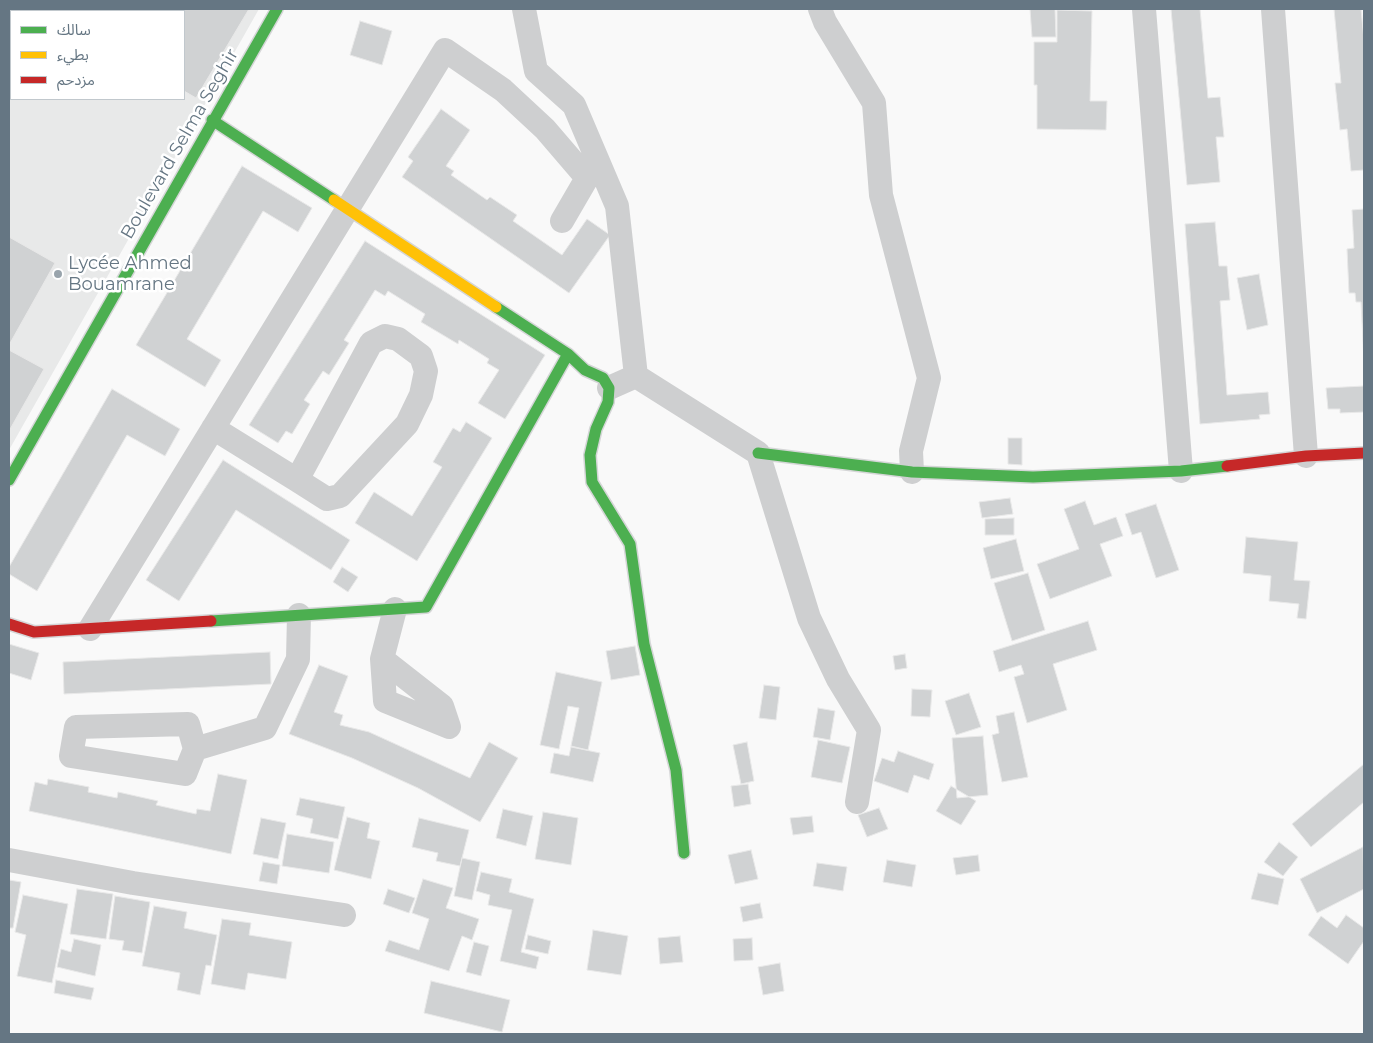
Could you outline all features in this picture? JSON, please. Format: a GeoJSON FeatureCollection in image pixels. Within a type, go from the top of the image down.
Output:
{"type":"FeatureCollection","features":[{"type":"Feature","properties":{"kind":"street","name":"Boulevard Selma Seghir"},"geometry":{"type":"LineString","coordinates":[[9,480],[212,120],[277,9]]}},
{"type":"Feature","properties":{"kind":"street"},"geometry":{"type":"LineString","coordinates":[[524,9],[536,72],[574,104],[617,206],[636,376]]}},
{"type":"Feature","properties":{"kind":"street"},"geometry":{"type":"LineString","coordinates":[[820,9],[825,22],[874,103],[881,195],[929,378],[911,451],[912,472]]}},
{"type":"Feature","properties":{"kind":"street"},"geometry":{"type":"LineString","coordinates":[[1144,9],[1181,471]]}},
{"type":"Feature","properties":{"kind":"street"},"geometry":{"type":"LineString","coordinates":[[1273,9],[1306,456]]}},
{"type":"Feature","properties":{"kind":"street"},"geometry":{"type":"LineString","coordinates":[[90,629],[444,50],[503,90],[545,129],[587,178],[562,222]]}},
{"type":"Feature","properties":{"kind":"street"},"geometry":{"type":"LineString","coordinates":[[212,120],[568,354],[584,370],[603,378],[610,388],[608,402],[596,429],[590,455],[592,482],[630,544],[644,644],[676,770],[684,853]]}},
{"type":"Feature","properties":{"kind":"street"},"geometry":{"type":"LineString","coordinates":[[213,428],[327,499],[340,496],[406,424],[421,395],[426,371],[421,356],[398,340],[385,336],[371,343],[297,480]]}},
{"type":"Feature","properties":{"kind":"street"},"geometry":{"type":"LineString","coordinates":[[9,624],[34,632],[426,607],[568,354]]}},
{"type":"Feature","properties":{"kind":"street"},"geometry":{"type":"LineString","coordinates":[[610,388],[636,376]]}},
{"type":"Feature","properties":{"kind":"street"},"geometry":{"type":"LineString","coordinates":[[636,376],[758,453],[912,472],[1033,477],[1181,471],[1306,456],[1364,453]]}},
{"type":"Feature","properties":{"kind":"street"},"geometry":{"type":"LineString","coordinates":[[758,453],[809,618],[838,680],[869,730],[857,802]]}},
{"type":"Feature","properties":{"kind":"street"},"geometry":{"type":"LineString","coordinates":[[382,659],[395,609]]}},
{"type":"Feature","properties":{"kind":"street"},"geometry":{"type":"LineString","coordinates":[[195,749],[265,728],[298,659],[300,615]]}},
{"type":"Feature","properties":{"kind":"street"},"geometry":{"type":"LineString","coordinates":[[188,724],[195,749],[185,774],[71,756],[76,727],[188,724]]}},
{"type":"Feature","properties":{"kind":"street"},"geometry":{"type":"LineString","coordinates":[[9,860],[133,883],[344,915]]}},
{"type":"Feature","properties":{"kind":"shaded area","name":"Lycée Ahmed Bouamrane"},"geometry":{"type":"Polygon","coordinates":[[[9,9],[259,9],[9,450],[9,9]]]}},
{"type":"Feature","properties":{"kind":"building"},"geometry":{"type":"Polygon","coordinates":[[[9,9],[40,10],[10,10],[9,70],[9,9]]]}},
{"type":"Feature","properties":{"kind":"building"},"geometry":{"type":"Polygon","coordinates":[[[249,9],[196,98],[185,92],[185,10],[176,10],[249,9]]]}},
{"type":"Feature","properties":{"kind":"building"},"geometry":{"type":"Polygon","coordinates":[[[1030,9],[1055,9],[1056,37],[1032,37],[1030,9]]]}},
{"type":"Feature","properties":{"kind":"building"},"geometry":{"type":"Polygon","coordinates":[[[1171,9],[1200,9],[1208,98],[1220,97],[1224,137],[1216,137],[1220,182],[1187,185],[1171,9]]]}},
{"type":"Feature","properties":{"kind":"building"},"geometry":{"type":"Polygon","coordinates":[[[1334,9],[1361,9],[1364,40],[1364,170],[1351,171],[1347,129],[1340,130],[1335,83],[1341,83],[1334,9]]]}},
{"type":"Feature","properties":{"kind":"building"},"geometry":{"type":"Polygon","coordinates":[[[1057,10],[1092,11],[1090,101],[1107,101],[1106,130],[1037,129],[1037,85],[1034,85],[1034,42],[1057,42],[1057,10]]]}},
{"type":"Feature","properties":{"kind":"building"},"geometry":{"type":"Polygon","coordinates":[[[360,21],[392,31],[382,65],[350,55],[360,21]]]}},
{"type":"Feature","properties":{"kind":"building"},"geometry":{"type":"Polygon","coordinates":[[[441,109],[470,130],[446,166],[454,171],[451,175],[487,200],[490,197],[517,215],[513,221],[562,255],[587,219],[610,235],[569,293],[402,177],[413,161],[408,157],[441,109]]]}},
{"type":"Feature","properties":{"kind":"building"},"geometry":{"type":"Polygon","coordinates":[[[242,166],[312,208],[298,232],[263,211],[187,339],[221,360],[205,387],[136,345],[242,166]]]}},
{"type":"Feature","properties":{"kind":"building"},"geometry":{"type":"Polygon","coordinates":[[[1364,209],[1364,362],[1361,302],[1356,302],[1355,293],[1349,293],[1347,249],[1354,248],[1352,210],[1364,209]]]}},
{"type":"Feature","properties":{"kind":"building"},"geometry":{"type":"Polygon","coordinates":[[[1215,222],[1219,266],[1227,266],[1230,300],[1220,301],[1227,395],[1268,392],[1270,414],[1259,415],[1260,419],[1200,424],[1185,224],[1215,222]]]}},
{"type":"Feature","properties":{"kind":"building"},"geometry":{"type":"Polygon","coordinates":[[[9,237],[55,263],[9,345],[9,237]]]}},
{"type":"Feature","properties":{"kind":"building"},"geometry":{"type":"Polygon","coordinates":[[[365,241],[545,355],[505,419],[478,403],[499,370],[487,363],[489,359],[459,340],[458,344],[421,322],[425,314],[388,291],[385,296],[375,290],[344,340],[349,343],[329,375],[323,371],[304,400],[310,404],[292,434],[286,431],[278,443],[249,425],[365,241]]]}},
{"type":"Feature","properties":{"kind":"building"},"geometry":{"type":"Polygon","coordinates":[[[1259,274],[1268,325],[1247,330],[1237,278],[1259,274]]]}},
{"type":"Feature","properties":{"kind":"building"},"geometry":{"type":"Polygon","coordinates":[[[9,350],[44,369],[9,431],[9,350]]]}},
{"type":"Feature","properties":{"kind":"building"},"geometry":{"type":"Polygon","coordinates":[[[1364,386],[1364,412],[1340,413],[1340,409],[1328,409],[1326,388],[1364,386]]]}},
{"type":"Feature","properties":{"kind":"building"},"geometry":{"type":"Polygon","coordinates":[[[112,389],[180,429],[165,456],[127,435],[37,591],[9,574],[9,567],[112,389]]]}},
{"type":"Feature","properties":{"kind":"building"},"geometry":{"type":"Polygon","coordinates":[[[466,422],[492,438],[417,561],[355,523],[374,492],[412,516],[442,467],[433,462],[453,428],[460,432],[466,422]]]}},
{"type":"Feature","properties":{"kind":"building"},"geometry":{"type":"Polygon","coordinates":[[[1008,438],[1022,438],[1022,465],[1008,464],[1008,438]]]}},
{"type":"Feature","properties":{"kind":"building"},"geometry":{"type":"Polygon","coordinates":[[[223,460],[350,540],[331,570],[236,510],[179,601],[146,580],[223,460]]]}},
{"type":"Feature","properties":{"kind":"building"},"geometry":{"type":"Polygon","coordinates":[[[1010,498],[1013,514],[982,518],[979,502],[1010,498]]]}},
{"type":"Feature","properties":{"kind":"building"},"geometry":{"type":"Polygon","coordinates":[[[1085,501],[1094,525],[1116,517],[1123,536],[1100,544],[1112,576],[1050,599],[1037,564],[1079,549],[1064,509],[1085,501]]]}},
{"type":"Feature","properties":{"kind":"building"},"geometry":{"type":"Polygon","coordinates":[[[1156,504],[1179,570],[1156,578],[1141,532],[1132,535],[1125,514],[1156,504]]]}},
{"type":"Feature","properties":{"kind":"building"},"geometry":{"type":"Polygon","coordinates":[[[1014,518],[1014,535],[985,535],[985,519],[1014,518]]]}},
{"type":"Feature","properties":{"kind":"building"},"geometry":{"type":"Polygon","coordinates":[[[1246,537],[1298,542],[1294,580],[1310,581],[1306,619],[1297,618],[1299,604],[1269,601],[1271,576],[1243,573],[1246,537]]]}},
{"type":"Feature","properties":{"kind":"building"},"geometry":{"type":"Polygon","coordinates":[[[1016,539],[1024,571],[991,579],[983,548],[1016,539]]]}},
{"type":"Feature","properties":{"kind":"building"},"geometry":{"type":"Polygon","coordinates":[[[342,567],[358,577],[348,592],[333,582],[342,567]]]}},
{"type":"Feature","properties":{"kind":"building"},"geometry":{"type":"Polygon","coordinates":[[[1028,573],[1045,630],[1012,641],[994,583],[1028,573]]]}},
{"type":"Feature","properties":{"kind":"building"},"geometry":{"type":"Polygon","coordinates":[[[1088,621],[1097,650],[1053,664],[1067,710],[1027,723],[1014,677],[1024,674],[1021,665],[999,672],[993,651],[1088,621]]]}},
{"type":"Feature","properties":{"kind":"building"},"geometry":{"type":"Polygon","coordinates":[[[9,644],[39,653],[31,680],[9,673],[9,644]]]}},
{"type":"Feature","properties":{"kind":"building"},"geometry":{"type":"Polygon","coordinates":[[[635,646],[640,675],[611,680],[606,651],[635,646]]]}},
{"type":"Feature","properties":{"kind":"building"},"geometry":{"type":"Polygon","coordinates":[[[270,652],[271,684],[64,694],[63,662],[270,652]]]}},
{"type":"Feature","properties":{"kind":"building"},"geometry":{"type":"Polygon","coordinates":[[[905,654],[907,668],[895,670],[893,656],[905,654]]]}},
{"type":"Feature","properties":{"kind":"building"},"geometry":{"type":"Polygon","coordinates":[[[319,665],[348,676],[334,712],[343,715],[340,725],[369,732],[470,778],[489,742],[518,758],[480,822],[418,788],[352,758],[289,734],[319,665]]]}},
{"type":"Feature","properties":{"kind":"building"},"geometry":{"type":"Polygon","coordinates":[[[556,672],[602,682],[588,750],[571,746],[579,708],[568,706],[559,749],[540,745],[556,672]]]}},
{"type":"Feature","properties":{"kind":"building"},"geometry":{"type":"Polygon","coordinates":[[[764,685],[780,687],[776,720],[759,718],[764,685]]]}},
{"type":"Feature","properties":{"kind":"building"},"geometry":{"type":"Polygon","coordinates":[[[912,689],[932,690],[930,717],[911,716],[912,689]]]}},
{"type":"Feature","properties":{"kind":"building"},"geometry":{"type":"Polygon","coordinates":[[[969,693],[981,727],[956,735],[945,701],[969,693]]]}},
{"type":"Feature","properties":{"kind":"building"},"geometry":{"type":"Polygon","coordinates":[[[818,708],[835,711],[830,740],[813,737],[818,708]]]}},
{"type":"Feature","properties":{"kind":"building"},"geometry":{"type":"Polygon","coordinates":[[[1014,712],[1028,777],[1002,782],[992,735],[999,733],[996,716],[1014,712]]]}},
{"type":"Feature","properties":{"kind":"building"},"geometry":{"type":"Polygon","coordinates":[[[983,736],[988,795],[957,798],[952,738],[983,736]]]}},
{"type":"Feature","properties":{"kind":"building"},"geometry":{"type":"Polygon","coordinates":[[[818,740],[850,747],[842,783],[811,777],[818,740]]]}},
{"type":"Feature","properties":{"kind":"building"},"geometry":{"type":"Polygon","coordinates":[[[747,742],[754,781],[741,784],[733,745],[747,742]]]}},
{"type":"Feature","properties":{"kind":"building"},"geometry":{"type":"Polygon","coordinates":[[[571,747],[600,753],[593,782],[550,773],[554,753],[569,756],[571,747]]]}},
{"type":"Feature","properties":{"kind":"building"},"geometry":{"type":"Polygon","coordinates":[[[898,751],[934,764],[929,780],[914,775],[908,793],[874,781],[882,758],[894,762],[898,751]]]}},
{"type":"Feature","properties":{"kind":"building"},"geometry":{"type":"Polygon","coordinates":[[[1364,764],[1364,802],[1311,847],[1292,824],[1364,764]]]}},
{"type":"Feature","properties":{"kind":"building"},"geometry":{"type":"Polygon","coordinates":[[[218,774],[247,780],[231,854],[29,811],[35,782],[47,785],[48,779],[89,787],[88,792],[117,798],[118,792],[158,801],[156,805],[196,814],[197,809],[210,811],[218,774]]]}},
{"type":"Feature","properties":{"kind":"building"},"geometry":{"type":"Polygon","coordinates":[[[748,784],[751,804],[734,807],[731,786],[748,784]]]}},
{"type":"Feature","properties":{"kind":"building"},"geometry":{"type":"Polygon","coordinates":[[[951,786],[976,801],[961,825],[936,811],[951,786]]]}},
{"type":"Feature","properties":{"kind":"building"},"geometry":{"type":"Polygon","coordinates":[[[300,798],[345,807],[338,839],[310,833],[313,819],[296,815],[300,798]]]}},
{"type":"Feature","properties":{"kind":"building"},"geometry":{"type":"Polygon","coordinates":[[[879,808],[888,829],[867,837],[858,815],[879,808]]]}},
{"type":"Feature","properties":{"kind":"building"},"geometry":{"type":"Polygon","coordinates":[[[503,809],[533,816],[526,846],[496,838],[503,809]]]}},
{"type":"Feature","properties":{"kind":"building"},"geometry":{"type":"Polygon","coordinates":[[[543,812],[578,818],[571,865],[535,859],[543,812]]]}},
{"type":"Feature","properties":{"kind":"building"},"geometry":{"type":"Polygon","coordinates":[[[812,816],[814,832],[793,835],[790,818],[812,816]]]}},
{"type":"Feature","properties":{"kind":"building"},"geometry":{"type":"Polygon","coordinates":[[[347,817],[370,823],[367,838],[380,841],[371,879],[334,870],[347,817]]]}},
{"type":"Feature","properties":{"kind":"building"},"geometry":{"type":"Polygon","coordinates":[[[261,818],[286,823],[278,859],[253,854],[261,818]]]}},
{"type":"Feature","properties":{"kind":"building"},"geometry":{"type":"Polygon","coordinates":[[[419,818],[469,830],[460,866],[436,861],[438,853],[412,847],[419,818]]]}},
{"type":"Feature","properties":{"kind":"building"},"geometry":{"type":"Polygon","coordinates":[[[287,834],[334,842],[329,873],[282,866],[287,834]]]}},
{"type":"Feature","properties":{"kind":"building"},"geometry":{"type":"Polygon","coordinates":[[[1279,842],[1298,857],[1283,876],[1264,862],[1279,842]]]}},
{"type":"Feature","properties":{"kind":"building"},"geometry":{"type":"Polygon","coordinates":[[[1363,847],[1364,889],[1317,913],[1300,879],[1363,847]]]}},
{"type":"Feature","properties":{"kind":"building"},"geometry":{"type":"Polygon","coordinates":[[[751,850],[758,879],[735,884],[728,855],[751,850]]]}},
{"type":"Feature","properties":{"kind":"building"},"geometry":{"type":"Polygon","coordinates":[[[978,855],[980,871],[956,875],[953,858],[978,855]]]}},
{"type":"Feature","properties":{"kind":"building"},"geometry":{"type":"Polygon","coordinates":[[[462,858],[480,862],[472,900],[454,896],[462,858]]]}},
{"type":"Feature","properties":{"kind":"building"},"geometry":{"type":"Polygon","coordinates":[[[887,860],[916,865],[912,887],[883,882],[887,860]]]}},
{"type":"Feature","properties":{"kind":"building"},"geometry":{"type":"Polygon","coordinates":[[[263,862],[280,865],[277,884],[259,881],[263,862]]]}},
{"type":"Feature","properties":{"kind":"building"},"geometry":{"type":"Polygon","coordinates":[[[817,863],[847,867],[843,891],[813,886],[817,863]]]}},
{"type":"Feature","properties":{"kind":"building"},"geometry":{"type":"Polygon","coordinates":[[[481,872],[512,879],[509,892],[534,899],[521,952],[539,957],[536,969],[500,961],[512,910],[488,905],[490,895],[476,891],[481,872]]]}},
{"type":"Feature","properties":{"kind":"building"},"geometry":{"type":"Polygon","coordinates":[[[1258,873],[1284,879],[1278,905],[1251,899],[1258,873]]]}},
{"type":"Feature","properties":{"kind":"building"},"geometry":{"type":"Polygon","coordinates":[[[423,879],[453,888],[446,908],[479,919],[472,940],[462,936],[449,971],[385,951],[389,940],[419,950],[429,919],[412,913],[423,879]]]}},
{"type":"Feature","properties":{"kind":"building"},"geometry":{"type":"Polygon","coordinates":[[[9,880],[21,882],[13,928],[9,928],[9,880]]]}},
{"type":"Feature","properties":{"kind":"building"},"geometry":{"type":"Polygon","coordinates":[[[77,889],[113,894],[106,939],[70,934],[77,889]]]}},
{"type":"Feature","properties":{"kind":"building"},"geometry":{"type":"Polygon","coordinates":[[[388,889],[415,898],[409,913],[383,904],[388,889]]]}},
{"type":"Feature","properties":{"kind":"building"},"geometry":{"type":"Polygon","coordinates":[[[23,895],[68,904],[52,983],[17,976],[26,935],[15,932],[23,895]]]}},
{"type":"Feature","properties":{"kind":"building"},"geometry":{"type":"Polygon","coordinates":[[[115,896],[150,902],[142,953],[122,950],[124,941],[109,939],[115,896]]]}},
{"type":"Feature","properties":{"kind":"building"},"geometry":{"type":"Polygon","coordinates":[[[760,903],[763,918],[743,922],[740,907],[760,903]]]}},
{"type":"Feature","properties":{"kind":"building"},"geometry":{"type":"Polygon","coordinates":[[[154,906],[187,912],[184,928],[217,935],[211,966],[206,965],[200,995],[177,990],[180,973],[142,966],[154,906]]]}},
{"type":"Feature","properties":{"kind":"building"},"geometry":{"type":"Polygon","coordinates":[[[1346,915],[1364,928],[1364,941],[1348,964],[1308,935],[1321,916],[1337,928],[1346,915]]]}},
{"type":"Feature","properties":{"kind":"building"},"geometry":{"type":"Polygon","coordinates":[[[222,919],[251,923],[249,935],[292,942],[286,979],[248,973],[245,990],[211,984],[222,919]]]}},
{"type":"Feature","properties":{"kind":"building"},"geometry":{"type":"Polygon","coordinates":[[[593,930],[628,936],[621,975],[587,970],[593,930]]]}},
{"type":"Feature","properties":{"kind":"building"},"geometry":{"type":"Polygon","coordinates":[[[528,935],[551,941],[548,954],[525,949],[528,935]]]}},
{"type":"Feature","properties":{"kind":"building"},"geometry":{"type":"Polygon","coordinates":[[[680,936],[683,962],[660,964],[658,938],[680,936]]]}},
{"type":"Feature","properties":{"kind":"building"},"geometry":{"type":"Polygon","coordinates":[[[752,938],[753,960],[734,961],[733,939],[752,938]]]}},
{"type":"Feature","properties":{"kind":"building"},"geometry":{"type":"Polygon","coordinates":[[[74,939],[101,945],[95,976],[57,967],[61,949],[71,952],[74,939]]]}},
{"type":"Feature","properties":{"kind":"building"},"geometry":{"type":"Polygon","coordinates":[[[474,942],[489,946],[481,976],[466,972],[474,942]]]}},
{"type":"Feature","properties":{"kind":"building"},"geometry":{"type":"Polygon","coordinates":[[[780,963],[784,991],[763,995],[758,967],[780,963]]]}},
{"type":"Feature","properties":{"kind":"building"},"geometry":{"type":"Polygon","coordinates":[[[56,980],[94,988],[91,1000],[54,993],[56,980]]]}},
{"type":"Feature","properties":{"kind":"building"},"geometry":{"type":"Polygon","coordinates":[[[431,981],[510,1000],[502,1032],[424,1013],[431,981]]]}},
{"type":"Feature","properties":{"kind":"traffic: fast"},"geometry":{"type":"LineString","coordinates":[[9,480],[277,9]]}},
{"type":"Feature","properties":{"kind":"traffic: fast"},"geometry":{"type":"LineString","coordinates":[[212,120],[334,200]]}},
{"type":"Feature","properties":{"kind":"traffic: fast"},"geometry":{"type":"LineString","coordinates":[[211,621],[426,607],[568,354],[496,307]]}},
{"type":"Feature","properties":{"kind":"traffic: fast"},"geometry":{"type":"LineString","coordinates":[[568,354],[585,370],[603,378],[609,388],[608,402],[596,429],[590,455],[592,482],[630,544],[644,644],[676,770],[684,853]]}},
{"type":"Feature","properties":{"kind":"traffic: fast"},"geometry":{"type":"LineString","coordinates":[[758,453],[912,472],[1033,477],[1181,471],[1227,466]]}},
{"type":"Feature","properties":{"kind":"traffic: slow"},"geometry":{"type":"LineString","coordinates":[[334,200],[496,307]]}},
{"type":"Feature","properties":{"kind":"traffic: jam"},"geometry":{"type":"LineString","coordinates":[[1227,466],[1306,456],[1364,453]]}},
{"type":"Feature","properties":{"kind":"traffic: jam"},"geometry":{"type":"LineString","coordinates":[[9,624],[34,632],[211,621]]}},
{"type":"Feature","properties":{"kind":"place","name":"Lycée Ahmed Bouamrane"},"geometry":{"type":"Point","coordinates":[58,274]}}]}
